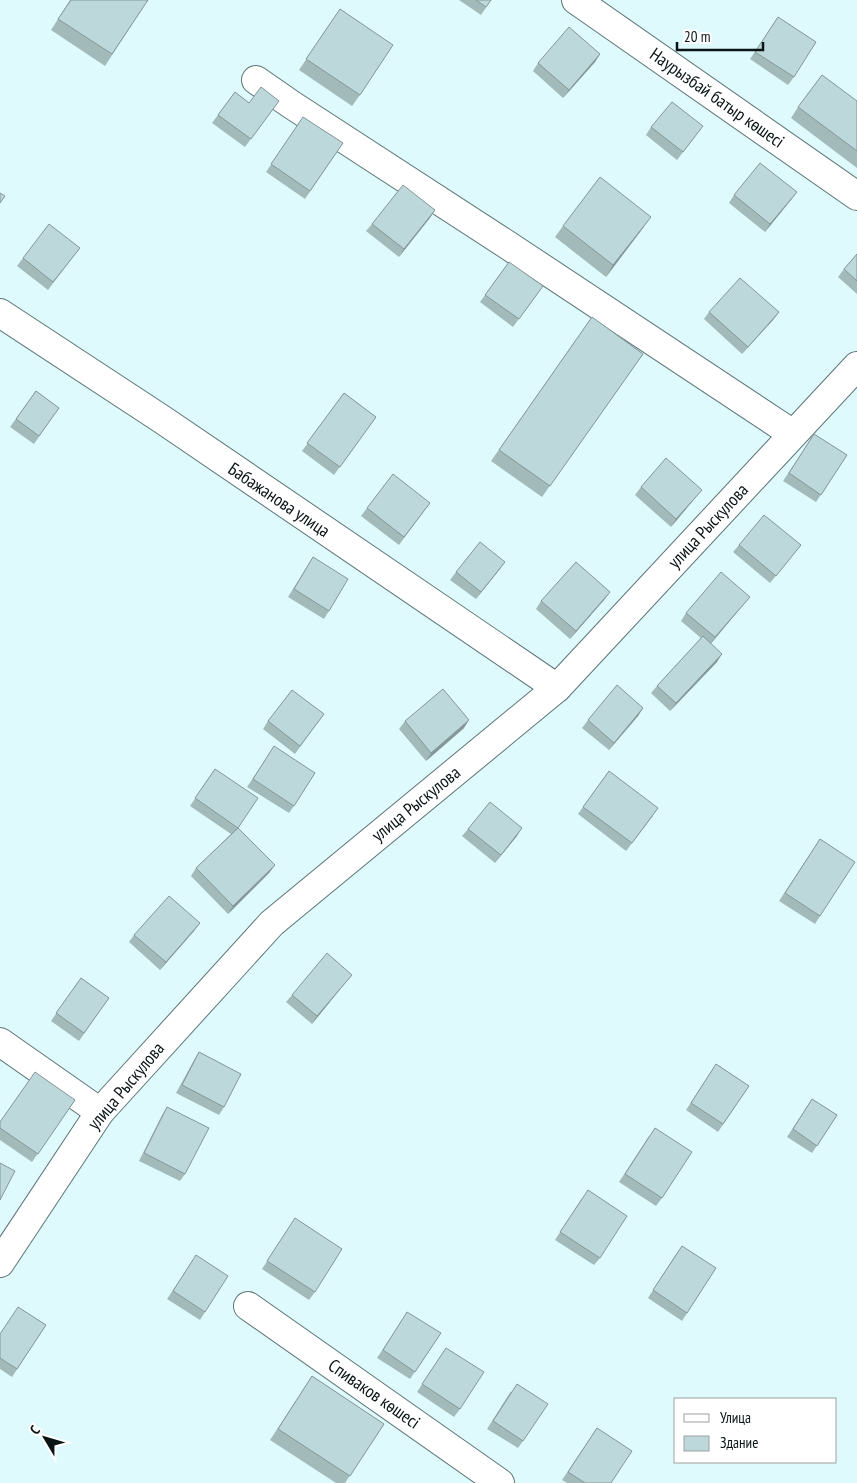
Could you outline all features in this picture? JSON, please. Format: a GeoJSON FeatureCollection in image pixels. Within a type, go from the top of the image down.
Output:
{"type":"FeatureCollection","features":[{"type":"Feature","properties":{"kind":"street","name":"Наурызбай батыр көшесі"},"geometry":{"type":"LineString","coordinates":[[576,0],[857,196]]}},
{"type":"Feature","properties":{"kind":"street"},"geometry":{"type":"LineString","coordinates":[[256,80],[793,434]]}},
{"type":"Feature","properties":{"kind":"street","name":"Бабажанова улица"},"geometry":{"type":"LineString","coordinates":[[0,314],[163,420],[557,688]]}},
{"type":"Feature","properties":{"kind":"street","name":"улица Рыскулова"},"geometry":{"type":"LineString","coordinates":[[0,1263],[100,1112],[272,923],[557,688],[857,366]]}},
{"type":"Feature","properties":{"kind":"street"},"geometry":{"type":"LineString","coordinates":[[0,1042],[100,1112]]}},
{"type":"Feature","properties":{"kind":"street","name":"Спиваков көшесі"},"geometry":{"type":"LineString","coordinates":[[248,1306],[500,1483]]}},
{"type":"Feature","properties":{"kind":"building"},"geometry":{"type":"Polygon","coordinates":[[[71,0],[148,0],[112,54],[58,19],[71,0]]]}},
{"type":"Feature","properties":{"kind":"building"},"geometry":{"type":"Polygon","coordinates":[[[476,0],[491,0],[486,7],[476,0]]]}},
{"type":"Feature","properties":{"kind":"building"},"geometry":{"type":"Polygon","coordinates":[[[340,9],[393,45],[360,95],[306,59],[340,9]]]}},
{"type":"Feature","properties":{"kind":"building"},"geometry":{"type":"Polygon","coordinates":[[[778,17],[816,42],[794,77],[755,52],[778,17]]]}},
{"type":"Feature","properties":{"kind":"building"},"geometry":{"type":"Polygon","coordinates":[[[569,27],[600,54],[569,90],[538,63],[569,27]]]}},
{"type":"Feature","properties":{"kind":"building"},"geometry":{"type":"Polygon","coordinates":[[[822,75],[857,101],[857,151],[798,107],[822,75]]]}},
{"type":"Feature","properties":{"kind":"building"},"geometry":{"type":"Polygon","coordinates":[[[261,87],[279,101],[251,139],[218,115],[235,92],[249,103],[261,87]]]}},
{"type":"Feature","properties":{"kind":"building"},"geometry":{"type":"Polygon","coordinates":[[[672,102],[703,126],[683,152],[651,127],[672,102]]]}},
{"type":"Feature","properties":{"kind":"building"},"geometry":{"type":"Polygon","coordinates":[[[303,117],[343,143],[310,191],[271,164],[303,117]]]}},
{"type":"Feature","properties":{"kind":"building"},"geometry":{"type":"Polygon","coordinates":[[[760,163],[797,192],[770,224],[734,195],[760,163]]]}},
{"type":"Feature","properties":{"kind":"building"},"geometry":{"type":"Polygon","coordinates":[[[600,177],[651,217],[613,265],[563,226],[600,177]]]}},
{"type":"Feature","properties":{"kind":"building"},"geometry":{"type":"Polygon","coordinates":[[[403,185],[435,210],[404,249],[372,224],[403,185]]]}},
{"type":"Feature","properties":{"kind":"building"},"geometry":{"type":"Polygon","coordinates":[[[0,193],[5,196],[0,203],[0,193]]]}},
{"type":"Feature","properties":{"kind":"building"},"geometry":{"type":"Polygon","coordinates":[[[49,224],[80,248],[53,282],[23,258],[49,224]]]}},
{"type":"Feature","properties":{"kind":"building"},"geometry":{"type":"Polygon","coordinates":[[[857,254],[857,281],[844,269],[857,254]]]}},
{"type":"Feature","properties":{"kind":"building"},"geometry":{"type":"Polygon","coordinates":[[[509,262],[543,286],[519,319],[485,295],[509,262]]]}},
{"type":"Feature","properties":{"kind":"building"},"geometry":{"type":"Polygon","coordinates":[[[740,278],[779,312],[748,347],[709,312],[740,278]]]}},
{"type":"Feature","properties":{"kind":"building"},"geometry":{"type":"Polygon","coordinates":[[[592,317],[643,354],[550,486],[499,450],[592,317]]]}},
{"type":"Feature","properties":{"kind":"building"},"geometry":{"type":"Polygon","coordinates":[[[36,391],[59,408],[39,436],[16,419],[36,391]]]}},
{"type":"Feature","properties":{"kind":"building"},"geometry":{"type":"Polygon","coordinates":[[[344,393],[376,417],[340,467],[307,443],[344,393]]]}},
{"type":"Feature","properties":{"kind":"building"},"geometry":{"type":"Polygon","coordinates":[[[814,434],[847,455],[821,495],[789,473],[814,434]]]}},
{"type":"Feature","properties":{"kind":"building"},"geometry":{"type":"Polygon","coordinates":[[[666,458],[702,490],[676,519],[641,487],[666,458]]]}},
{"type":"Feature","properties":{"kind":"building"},"geometry":{"type":"Polygon","coordinates":[[[393,474],[430,503],[404,537],[367,508],[393,474]]]}},
{"type":"Feature","properties":{"kind":"building"},"geometry":{"type":"Polygon","coordinates":[[[764,515],[801,545],[776,576],[739,545],[764,515]]]}},
{"type":"Feature","properties":{"kind":"building"},"geometry":{"type":"Polygon","coordinates":[[[480,542],[505,562],[481,592],[456,572],[480,542]]]}},
{"type":"Feature","properties":{"kind":"building"},"geometry":{"type":"Polygon","coordinates":[[[313,557],[348,579],[329,611],[294,589],[313,557]]]}},
{"type":"Feature","properties":{"kind":"building"},"geometry":{"type":"Polygon","coordinates":[[[576,562],[610,592],[576,631],[541,601],[576,562]]]}},
{"type":"Feature","properties":{"kind":"building"},"geometry":{"type":"Polygon","coordinates":[[[721,572],[750,597],[715,637],[686,613],[721,572]]]}},
{"type":"Feature","properties":{"kind":"building"},"geometry":{"type":"Polygon","coordinates":[[[703,636],[722,654],[676,703],[657,686],[703,636]]]}},
{"type":"Feature","properties":{"kind":"building"},"geometry":{"type":"Polygon","coordinates":[[[617,685],[643,708],[614,743],[588,720],[617,685]]]}},
{"type":"Feature","properties":{"kind":"building"},"geometry":{"type":"Polygon","coordinates":[[[443,689],[469,720],[431,753],[405,721],[443,689]]]}},
{"type":"Feature","properties":{"kind":"building"},"geometry":{"type":"Polygon","coordinates":[[[292,690],[324,714],[300,746],[268,721],[292,690]]]}},
{"type":"Feature","properties":{"kind":"building"},"geometry":{"type":"Polygon","coordinates":[[[274,746],[315,773],[294,806],[253,779],[274,746]]]}},
{"type":"Feature","properties":{"kind":"building"},"geometry":{"type":"Polygon","coordinates":[[[215,769],[258,798],[238,828],[195,798],[215,769]]]}},
{"type":"Feature","properties":{"kind":"building"},"geometry":{"type":"Polygon","coordinates":[[[609,771],[658,808],[632,843],[583,807],[609,771]]]}},
{"type":"Feature","properties":{"kind":"building"},"geometry":{"type":"Polygon","coordinates":[[[490,802],[522,828],[501,855],[468,829],[490,802]]]}},
{"type":"Feature","properties":{"kind":"building"},"geometry":{"type":"Polygon","coordinates":[[[238,828],[275,865],[233,906],[196,868],[238,828]]]}},
{"type":"Feature","properties":{"kind":"building"},"geometry":{"type":"Polygon","coordinates":[[[820,839],[855,862],[820,916],[785,893],[820,839]]]}},
{"type":"Feature","properties":{"kind":"building"},"geometry":{"type":"Polygon","coordinates":[[[169,896],[200,923],[166,962],[134,935],[169,896]]]}},
{"type":"Feature","properties":{"kind":"building"},"geometry":{"type":"Polygon","coordinates":[[[327,953],[352,975],[317,1016],[292,995],[327,953]]]}},
{"type":"Feature","properties":{"kind":"building"},"geometry":{"type":"Polygon","coordinates":[[[81,978],[109,998],[84,1033],[56,1013],[81,978]]]}},
{"type":"Feature","properties":{"kind":"building"},"geometry":{"type":"Polygon","coordinates":[[[199,1052],[241,1074],[224,1107],[182,1085],[199,1052]]]}},
{"type":"Feature","properties":{"kind":"building"},"geometry":{"type":"Polygon","coordinates":[[[716,1064],[749,1086],[723,1124],[691,1103],[716,1064]]]}},
{"type":"Feature","properties":{"kind":"building"},"geometry":{"type":"Polygon","coordinates":[[[35,1072],[75,1100],[38,1154],[0,1128],[0,1122],[35,1072]]]}},
{"type":"Feature","properties":{"kind":"building"},"geometry":{"type":"Polygon","coordinates":[[[812,1099],[837,1115],[817,1146],[793,1129],[812,1099]]]}},
{"type":"Feature","properties":{"kind":"building"},"geometry":{"type":"Polygon","coordinates":[[[167,1107],[209,1128],[185,1174],[144,1153],[167,1107]]]}},
{"type":"Feature","properties":{"kind":"building"},"geometry":{"type":"Polygon","coordinates":[[[655,1128],[692,1152],[662,1198],[625,1174],[655,1128]]]}},
{"type":"Feature","properties":{"kind":"building"},"geometry":{"type":"Polygon","coordinates":[[[0,1163],[15,1171],[0,1200],[0,1163]]]}},
{"type":"Feature","properties":{"kind":"building"},"geometry":{"type":"Polygon","coordinates":[[[588,1190],[627,1216],[600,1258],[560,1232],[588,1190]]]}},
{"type":"Feature","properties":{"kind":"building"},"geometry":{"type":"Polygon","coordinates":[[[295,1218],[342,1249],[315,1292],[267,1261],[295,1218]]]}},
{"type":"Feature","properties":{"kind":"building"},"geometry":{"type":"Polygon","coordinates":[[[682,1246],[716,1268],[687,1313],[653,1290],[682,1246]]]}},
{"type":"Feature","properties":{"kind":"building"},"geometry":{"type":"Polygon","coordinates":[[[196,1255],[228,1276],[205,1312],[173,1291],[196,1255]]]}},
{"type":"Feature","properties":{"kind":"building"},"geometry":{"type":"Polygon","coordinates":[[[18,1307],[46,1325],[17,1369],[0,1358],[0,1334],[18,1307]]]}},
{"type":"Feature","properties":{"kind":"building"},"geometry":{"type":"Polygon","coordinates":[[[407,1312],[441,1333],[415,1372],[383,1350],[407,1312]]]}},
{"type":"Feature","properties":{"kind":"building"},"geometry":{"type":"Polygon","coordinates":[[[446,1348],[484,1372],[460,1409],[422,1384],[446,1348]]]}},
{"type":"Feature","properties":{"kind":"building"},"geometry":{"type":"Polygon","coordinates":[[[312,1376],[384,1424],[350,1476],[278,1429],[312,1376]]]}},
{"type":"Feature","properties":{"kind":"building"},"geometry":{"type":"Polygon","coordinates":[[[517,1384],[548,1404],[523,1441],[493,1421],[517,1384]]]}},
{"type":"Feature","properties":{"kind":"building"},"geometry":{"type":"Polygon","coordinates":[[[597,1428],[632,1451],[611,1483],[585,1483],[568,1472],[597,1428]]]}}]}
